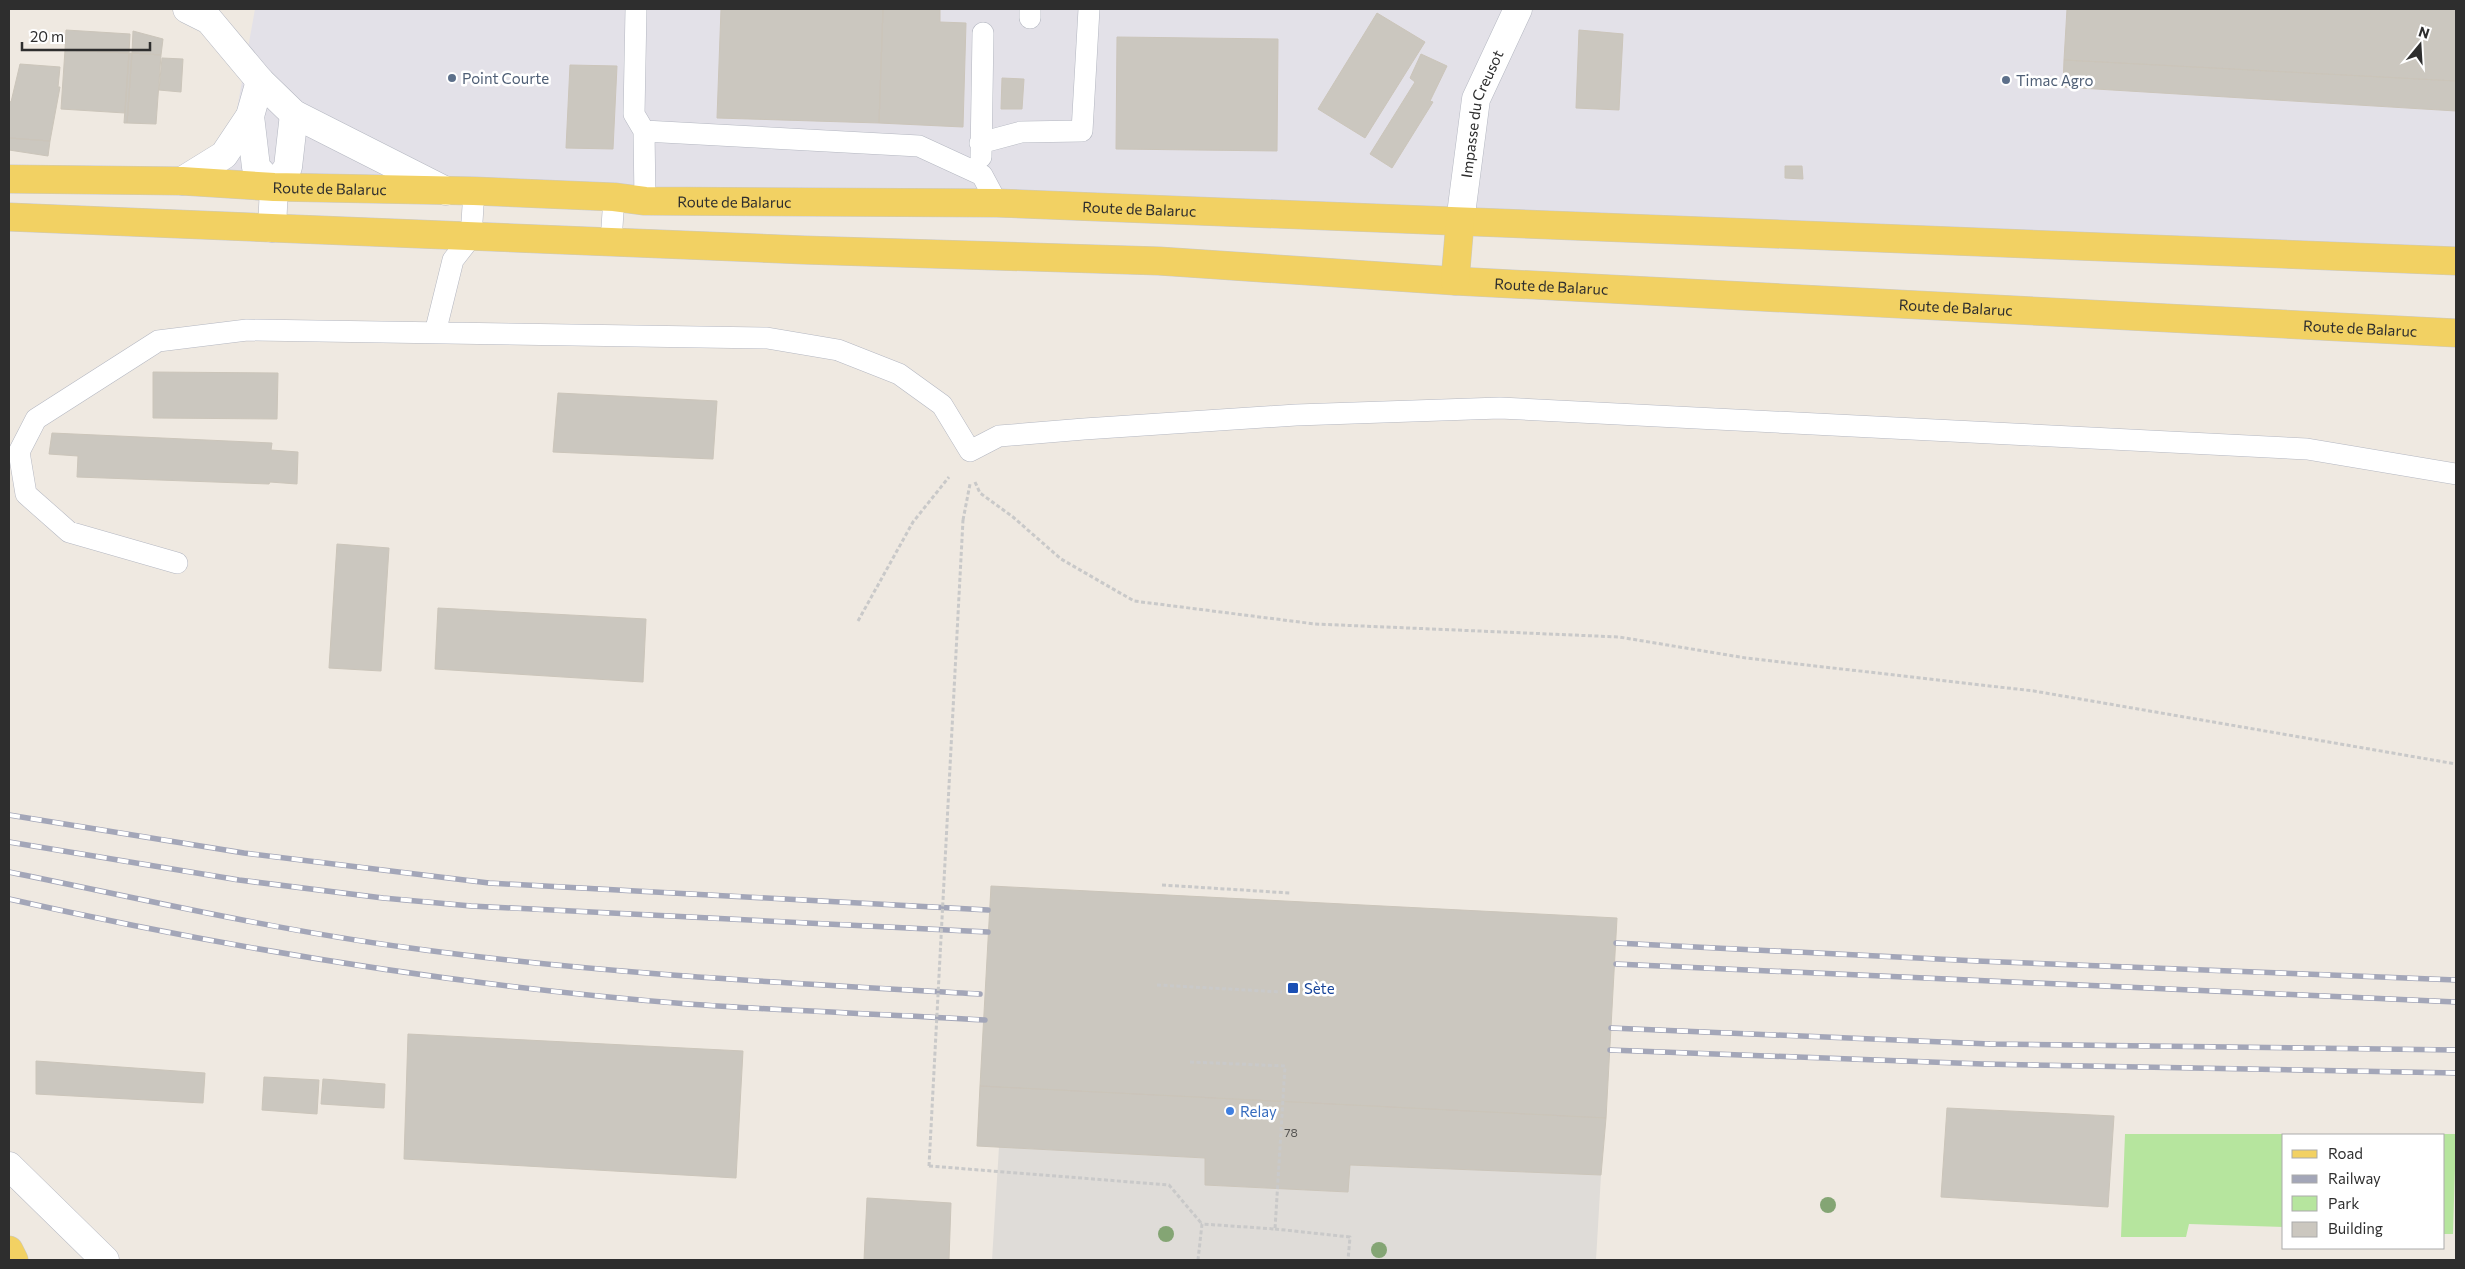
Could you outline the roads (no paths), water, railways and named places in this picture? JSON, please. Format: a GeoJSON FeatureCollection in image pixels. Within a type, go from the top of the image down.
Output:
{"type":"FeatureCollection","features":[{"type":"Feature","properties":{"kind":"main road","name":"Route de Balaruc"},"geometry":{"type":"LineString","coordinates":[[9,179],[182,181],[274,187],[474,191],[614,197],[645,201],[997,203],[2456,261]]}},
{"type":"Feature","properties":{"kind":"main road","name":"Route de Balaruc"},"geometry":{"type":"LineString","coordinates":[[9,217],[471,237],[1159,261],[1455,281],[2456,333]]}},
{"type":"Feature","properties":{"kind":"main road"},"geometry":{"type":"LineString","coordinates":[[1455,281],[1460,222]]}},
{"type":"Feature","properties":{"kind":"main road"},"geometry":{"type":"LineString","coordinates":[[9,1250],[14,1260]]}},
{"type":"Feature","properties":{"kind":"street"},"geometry":{"type":"LineString","coordinates":[[187,9],[209,20],[260,81],[294,114],[446,191]]}},
{"type":"Feature","properties":{"kind":"street","name":"Impasse du Creusot"},"geometry":{"type":"LineString","coordinates":[[1460,222],[1476,98],[1518,9]]}},
{"type":"Feature","properties":{"kind":"street"},"geometry":{"type":"LineString","coordinates":[[182,181],[224,155],[250,116],[260,81]]}},
{"type":"Feature","properties":{"kind":"street"},"geometry":{"type":"LineString","coordinates":[[272,228],[274,187],[288,167],[294,114]]}},
{"type":"Feature","properties":{"kind":"street"},"geometry":{"type":"LineString","coordinates":[[250,116],[256,167],[274,187]]}},
{"type":"Feature","properties":{"kind":"street"},"geometry":{"type":"LineString","coordinates":[[9,1166],[105,1260]]}},
{"type":"Feature","properties":{"kind":"lane"},"geometry":{"type":"LineString","coordinates":[[636,9],[634,114],[644,131],[645,201]]}},
{"type":"Feature","properties":{"kind":"lane"},"geometry":{"type":"LineString","coordinates":[[980,143],[1021,132],[1082,130],[1088,9]]}},
{"type":"Feature","properties":{"kind":"lane"},"geometry":{"type":"LineString","coordinates":[[983,33],[980,143],[982,174],[997,203]]}},
{"type":"Feature","properties":{"kind":"lane"},"geometry":{"type":"LineString","coordinates":[[644,131],[919,146],[982,174]]}},
{"type":"Feature","properties":{"kind":"lane"},"geometry":{"type":"LineString","coordinates":[[435,333],[453,260],[471,237],[474,191]]}},
{"type":"Feature","properties":{"kind":"lane"},"geometry":{"type":"LineString","coordinates":[[611,242],[614,197]]}},
{"type":"Feature","properties":{"kind":"lane"},"geometry":{"type":"LineString","coordinates":[[176,563],[69,532],[26,494],[19,452],[36,419],[158,341],[247,330],[767,338],[838,350],[899,374],[942,405],[970,451],[999,436],[1084,429],[1296,415],[1500,408],[2307,449],[2456,474]]}},
{"type":"Feature","properties":{"kind":"railway"},"geometry":{"type":"LineString","coordinates":[[9,815],[244,853],[489,883],[988,910]]}},
{"type":"Feature","properties":{"kind":"railway"},"geometry":{"type":"LineString","coordinates":[[9,842],[239,880],[383,898],[471,906],[988,932]]}},
{"type":"Feature","properties":{"kind":"railway"},"geometry":{"type":"LineString","coordinates":[[9,872],[309,932],[359,941],[481,957],[694,977],[980,994]]}},
{"type":"Feature","properties":{"kind":"railway"},"geometry":{"type":"LineString","coordinates":[[9,899],[177,934],[347,964],[517,987],[688,1004],[985,1020]]}},
{"type":"Feature","properties":{"kind":"railway"},"geometry":{"type":"LineString","coordinates":[[1616,943],[1977,961],[2456,980]]}},
{"type":"Feature","properties":{"kind":"railway"},"geometry":{"type":"LineString","coordinates":[[1616,964],[2456,1002]]}},
{"type":"Feature","properties":{"kind":"railway"},"geometry":{"type":"LineString","coordinates":[[1611,1028],[1990,1044],[2456,1050]]}},
{"type":"Feature","properties":{"kind":"railway"},"geometry":{"type":"LineString","coordinates":[[1610,1050],[1983,1064],[2456,1073]]}},
{"type":"Feature","properties":{"kind":"place","name":"Point Courte"},"geometry":{"type":"Point","coordinates":[452,78]}},
{"type":"Feature","properties":{"kind":"place","name":"Timac Agro"},"geometry":{"type":"Point","coordinates":[2006,80]}},
{"type":"Feature","properties":{"kind":"place","name":"Sète"},"geometry":{"type":"Point","coordinates":[1293,988]}},
{"type":"Feature","properties":{"kind":"place","name":"Relay"},"geometry":{"type":"Point","coordinates":[1230,1111]}}]}
